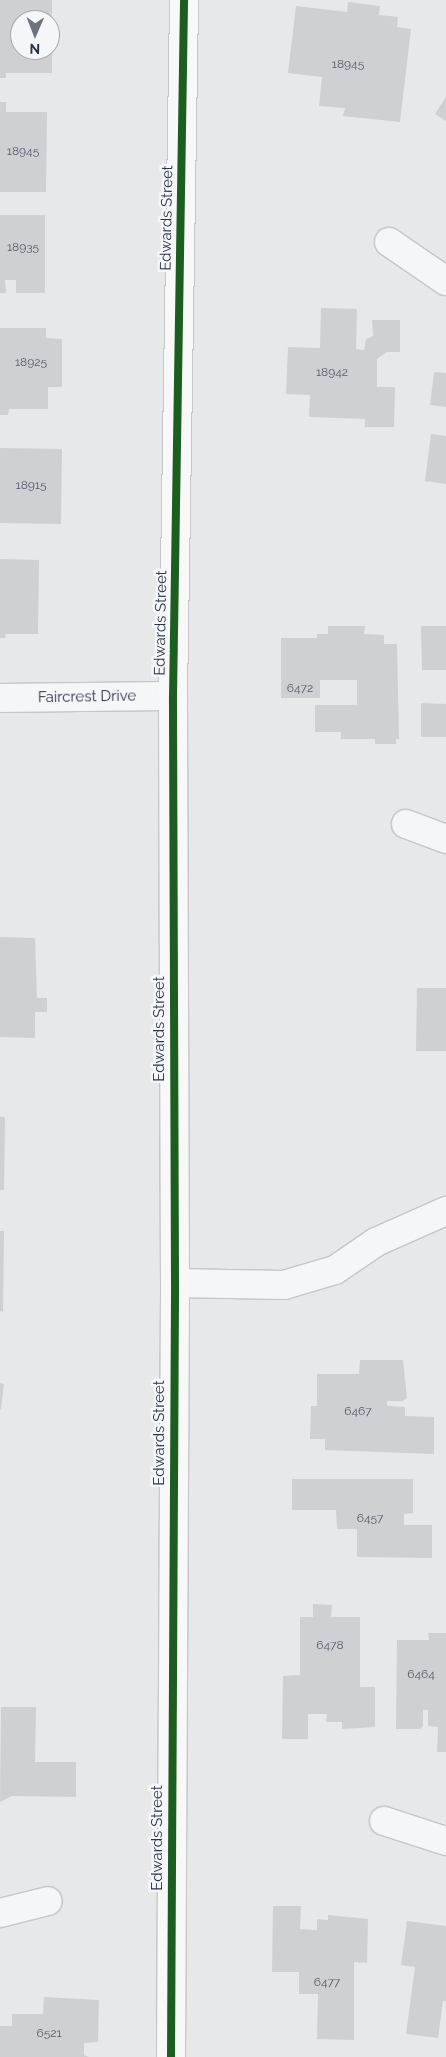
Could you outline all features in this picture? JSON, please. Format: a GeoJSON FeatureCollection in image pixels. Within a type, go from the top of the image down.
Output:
{"type":"FeatureCollection","features":[{"type":"Feature","properties":{"kind":"main road","name":"Edwards Street"},"geometry":{"type":"LineString","coordinates":[[171,2057],[175,1284],[173,696],[184,0]]}},
{"type":"Feature","properties":{"kind":"street"},"geometry":{"type":"LineString","coordinates":[[389,242],[446,281]]}},
{"type":"Feature","properties":{"kind":"street","name":"Faircrest Drive"},"geometry":{"type":"LineString","coordinates":[[0,698],[173,696]]}},
{"type":"Feature","properties":{"kind":"street"},"geometry":{"type":"LineString","coordinates":[[406,824],[446,839]]}},
{"type":"Feature","properties":{"kind":"street"},"geometry":{"type":"LineString","coordinates":[[175,1284],[284,1285],[335,1270],[376,1242],[446,1211]]}},
{"type":"Feature","properties":{"kind":"street"},"geometry":{"type":"LineString","coordinates":[[384,1821],[446,1841]]}},
{"type":"Feature","properties":{"kind":"street"},"geometry":{"type":"LineString","coordinates":[[0,1913],[48,1900]]}},
{"type":"Feature","properties":{"kind":"building"},"geometry":{"type":"Polygon","coordinates":[[[0,0],[52,0],[52,10],[10,10],[10,60],[52,60],[52,73],[6,73],[6,78],[0,78],[0,0]]]}},
{"type":"Feature","properties":{"kind":"building"},"geometry":{"type":"Polygon","coordinates":[[[348,2],[380,6],[379,15],[398,17],[397,27],[411,29],[400,122],[343,116],[345,108],[319,106],[322,77],[288,73],[296,6],[347,12],[348,2]]]}},
{"type":"Feature","properties":{"kind":"building"},"geometry":{"type":"Polygon","coordinates":[[[446,97],[446,121],[435,114],[446,97]]]}},
{"type":"Feature","properties":{"kind":"building"},"geometry":{"type":"Polygon","coordinates":[[[0,102],[6,102],[6,112],[47,112],[46,192],[0,192],[0,102]]]}},
{"type":"Feature","properties":{"kind":"building"},"geometry":{"type":"Polygon","coordinates":[[[0,215],[45,215],[45,293],[16,293],[16,280],[5,280],[6,293],[0,293],[0,215]]]}},
{"type":"Feature","properties":{"kind":"building"},"geometry":{"type":"Polygon","coordinates":[[[321,308],[357,309],[356,349],[364,350],[366,339],[373,336],[372,320],[400,320],[400,352],[387,352],[377,359],[377,387],[395,387],[394,427],[365,427],[365,419],[309,417],[310,395],[286,394],[288,347],[320,348],[321,308]]]}},
{"type":"Feature","properties":{"kind":"building"},"geometry":{"type":"Polygon","coordinates":[[[0,328],[46,328],[46,338],[62,339],[62,387],[48,387],[48,409],[9,409],[8,415],[0,415],[0,328]]]}},
{"type":"Feature","properties":{"kind":"building"},"geometry":{"type":"Polygon","coordinates":[[[434,372],[446,373],[446,407],[430,405],[434,372]]]}},
{"type":"Feature","properties":{"kind":"building"},"geometry":{"type":"Polygon","coordinates":[[[431,434],[446,436],[446,484],[425,481],[431,434]]]}},
{"type":"Feature","properties":{"kind":"building"},"geometry":{"type":"Polygon","coordinates":[[[0,448],[62,449],[61,524],[0,523],[0,448]]]}},
{"type":"Feature","properties":{"kind":"building"},"geometry":{"type":"Polygon","coordinates":[[[0,559],[39,560],[38,634],[5,634],[6,638],[0,638],[0,559]]]}},
{"type":"Feature","properties":{"kind":"building"},"geometry":{"type":"Polygon","coordinates":[[[328,626],[365,626],[364,634],[384,635],[384,644],[397,644],[399,739],[396,739],[396,744],[375,744],[375,739],[341,739],[341,732],[315,732],[315,705],[357,705],[357,680],[320,680],[320,698],[281,698],[281,638],[317,638],[317,634],[328,634],[328,626]]]}},
{"type":"Feature","properties":{"kind":"building"},"geometry":{"type":"Polygon","coordinates":[[[421,626],[446,626],[446,670],[422,670],[421,626]]]}},
{"type":"Feature","properties":{"kind":"building"},"geometry":{"type":"Polygon","coordinates":[[[421,703],[446,704],[446,737],[421,737],[421,703]]]}},
{"type":"Feature","properties":{"kind":"building"},"geometry":{"type":"Polygon","coordinates":[[[0,937],[35,938],[37,998],[47,998],[47,1012],[35,1012],[35,1038],[0,1037],[0,937]]]}},
{"type":"Feature","properties":{"kind":"building"},"geometry":{"type":"Polygon","coordinates":[[[417,988],[446,988],[446,1051],[416,1051],[417,988]]]}},
{"type":"Feature","properties":{"kind":"building"},"geometry":{"type":"Polygon","coordinates":[[[0,1117],[5,1117],[4,1190],[0,1190],[0,1117]]]}},
{"type":"Feature","properties":{"kind":"building"},"geometry":{"type":"Polygon","coordinates":[[[0,1231],[4,1231],[3,1312],[0,1311],[0,1231]]]}},
{"type":"Feature","properties":{"kind":"building"},"geometry":{"type":"Polygon","coordinates":[[[360,1360],[403,1360],[407,1398],[403,1401],[387,1401],[387,1406],[405,1407],[405,1416],[434,1417],[434,1454],[325,1450],[325,1439],[310,1439],[311,1406],[317,1406],[317,1374],[359,1374],[360,1360]]]}},
{"type":"Feature","properties":{"kind":"building"},"geometry":{"type":"Polygon","coordinates":[[[0,1383],[4,1384],[1,1409],[0,1409],[0,1383]]]}},
{"type":"Feature","properties":{"kind":"building"},"geometry":{"type":"Polygon","coordinates":[[[292,1479],[413,1479],[413,1513],[404,1514],[404,1525],[432,1525],[432,1558],[357,1557],[357,1529],[337,1529],[336,1510],[292,1510],[292,1479]]]}},
{"type":"Feature","properties":{"kind":"building"},"geometry":{"type":"Polygon","coordinates":[[[313,1604],[332,1605],[331,1617],[360,1617],[360,1687],[375,1687],[375,1727],[342,1729],[342,1722],[326,1722],[327,1714],[308,1714],[308,1739],[282,1739],[283,1676],[300,1675],[300,1617],[313,1617],[313,1604]]]}},
{"type":"Feature","properties":{"kind":"building"},"geometry":{"type":"Polygon","coordinates":[[[428,1633],[446,1633],[446,1752],[437,1752],[438,1727],[428,1726],[428,1710],[423,1710],[423,1726],[420,1729],[396,1729],[397,1640],[429,1640],[428,1633]]]}},
{"type":"Feature","properties":{"kind":"building"},"geometry":{"type":"Polygon","coordinates":[[[1,1707],[36,1707],[35,1762],[76,1762],[76,1797],[12,1796],[0,1802],[1,1707]]]}},
{"type":"Feature","properties":{"kind":"building"},"geometry":{"type":"Polygon","coordinates":[[[273,1906],[301,1906],[300,1929],[317,1930],[317,1919],[328,1920],[328,1915],[368,1919],[367,1963],[354,1962],[354,2040],[317,2039],[318,1994],[299,1994],[299,1972],[272,1972],[273,1906]]]}},
{"type":"Feature","properties":{"kind":"building"},"geometry":{"type":"Polygon","coordinates":[[[407,1921],[446,1926],[446,2001],[443,2001],[438,2038],[406,2034],[415,1967],[401,1965],[407,1921]]]}},
{"type":"Feature","properties":{"kind":"building"},"geometry":{"type":"Polygon","coordinates":[[[44,1997],[99,2000],[98,2042],[84,2043],[84,2055],[89,2057],[0,2057],[0,2026],[12,2026],[12,2014],[43,2014],[44,1997]]]}},
{"type":"Feature","properties":{"kind":"cycle path"},"geometry":{"type":"LineString","coordinates":[[171,2057],[175,1283],[173,696],[184,0]]}}]}
